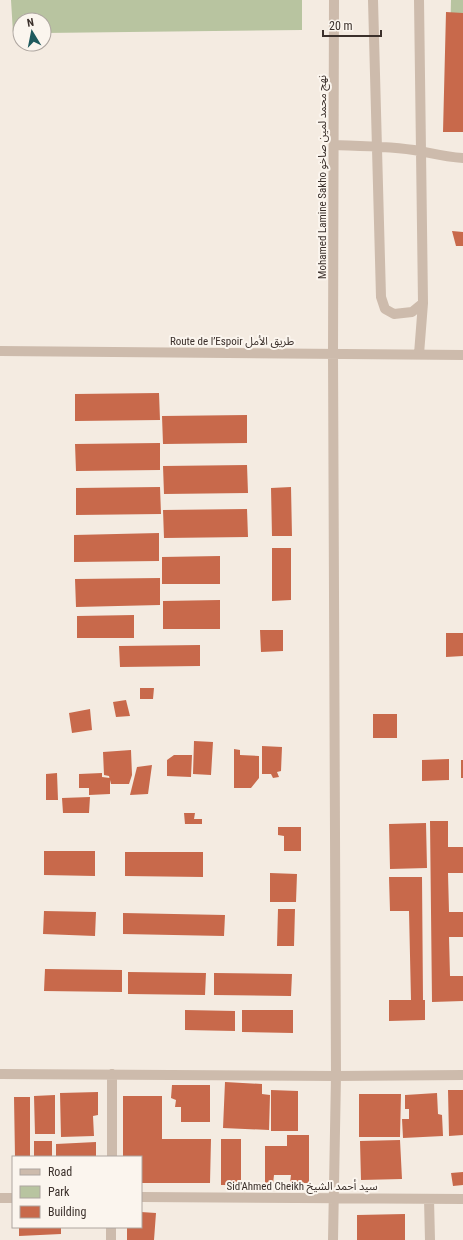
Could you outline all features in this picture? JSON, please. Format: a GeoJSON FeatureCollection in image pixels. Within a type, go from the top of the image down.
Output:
{"type":"FeatureCollection","features":[{"type":"Feature","properties":{"kind":"street","name":"Mohamed Lamine Sakho نهج محمد لمين صاخو"},"geometry":{"type":"LineString","coordinates":[[333,1240],[336,1076],[333,353],[334,0]]}},
{"type":"Feature","properties":{"kind":"street"},"geometry":{"type":"LineString","coordinates":[[373,0],[381,297],[386,309],[394,314],[412,312],[423,303]]}},
{"type":"Feature","properties":{"kind":"street"},"geometry":{"type":"LineString","coordinates":[[419,0],[423,303],[419,354]]}},
{"type":"Feature","properties":{"kind":"street"},"geometry":{"type":"LineString","coordinates":[[334,145],[376,146],[420,151],[448,158],[463,158]]}},
{"type":"Feature","properties":{"kind":"street","name":"Route de l’Espoir طريق الأمل"},"geometry":{"type":"LineString","coordinates":[[0,351],[463,355]]}},
{"type":"Feature","properties":{"kind":"street"},"geometry":{"type":"LineString","coordinates":[[0,1074],[336,1076],[463,1075]]}},
{"type":"Feature","properties":{"kind":"street"},"geometry":{"type":"LineString","coordinates":[[112,1074],[112,1156]]}},
{"type":"Feature","properties":{"kind":"street","name":"Sid'Ahmed Cheikh سيد أحمد الشيخ"},"geometry":{"type":"LineString","coordinates":[[142,1197],[463,1199]]}},
{"type":"Feature","properties":{"kind":"street"},"geometry":{"type":"LineString","coordinates":[[0,1198],[12,1198]]}},
{"type":"Feature","properties":{"kind":"street"},"geometry":{"type":"LineString","coordinates":[[429,1199],[430,1240]]}},
{"type":"Feature","properties":{"kind":"street"},"geometry":{"type":"LineString","coordinates":[[111,1228],[111,1240]]}},
{"type":"Feature","properties":{"kind":"green space"},"geometry":{"type":"Polygon","coordinates":[[[11,0],[302,0],[302,30],[52,33],[52,12],[12,12],[12,16],[11,0]]]}},
{"type":"Feature","properties":{"kind":"green space"},"geometry":{"type":"Polygon","coordinates":[[[451,0],[463,0],[463,42],[450,42],[451,0]]]}},
{"type":"Feature","properties":{"kind":"building"},"geometry":{"type":"Polygon","coordinates":[[[446,12],[463,13],[463,132],[443,132],[446,12]]]}},
{"type":"Feature","properties":{"kind":"building"},"geometry":{"type":"Polygon","coordinates":[[[452,231],[463,232],[463,246],[456,246],[452,231]]]}},
{"type":"Feature","properties":{"kind":"building"},"geometry":{"type":"Polygon","coordinates":[[[159,393],[160,420],[75,421],[75,394],[159,393]]]}},
{"type":"Feature","properties":{"kind":"building"},"geometry":{"type":"Polygon","coordinates":[[[247,415],[247,443],[163,444],[162,416],[247,415]]]}},
{"type":"Feature","properties":{"kind":"building"},"geometry":{"type":"Polygon","coordinates":[[[160,443],[160,470],[76,471],[75,444],[160,443]]]}},
{"type":"Feature","properties":{"kind":"building"},"geometry":{"type":"Polygon","coordinates":[[[247,465],[248,493],[164,494],[163,466],[247,465]]]}},
{"type":"Feature","properties":{"kind":"building"},"geometry":{"type":"Polygon","coordinates":[[[160,487],[161,514],[76,515],[76,488],[160,487]]]}},
{"type":"Feature","properties":{"kind":"building"},"geometry":{"type":"Polygon","coordinates":[[[291,487],[292,536],[272,536],[271,488],[291,487]]]}},
{"type":"Feature","properties":{"kind":"building"},"geometry":{"type":"Polygon","coordinates":[[[247,509],[248,537],[164,538],[163,510],[247,509]]]}},
{"type":"Feature","properties":{"kind":"building"},"geometry":{"type":"Polygon","coordinates":[[[159,533],[159,561],[74,562],[74,535],[159,533]]]}},
{"type":"Feature","properties":{"kind":"building"},"geometry":{"type":"Polygon","coordinates":[[[272,548],[291,548],[291,600],[272,601],[272,548]]]}},
{"type":"Feature","properties":{"kind":"building"},"geometry":{"type":"Polygon","coordinates":[[[220,556],[220,584],[162,584],[162,557],[220,556]]]}},
{"type":"Feature","properties":{"kind":"building"},"geometry":{"type":"Polygon","coordinates":[[[160,578],[160,605],[76,607],[75,579],[160,578]]]}},
{"type":"Feature","properties":{"kind":"building"},"geometry":{"type":"Polygon","coordinates":[[[220,600],[220,629],[163,629],[163,601],[220,600]]]}},
{"type":"Feature","properties":{"kind":"building"},"geometry":{"type":"Polygon","coordinates":[[[134,615],[134,638],[77,638],[77,616],[134,615]]]}},
{"type":"Feature","properties":{"kind":"building"},"geometry":{"type":"Polygon","coordinates":[[[260,630],[283,630],[283,651],[261,652],[260,630]]]}},
{"type":"Feature","properties":{"kind":"building"},"geometry":{"type":"Polygon","coordinates":[[[446,633],[463,633],[463,656],[446,657],[446,633]]]}},
{"type":"Feature","properties":{"kind":"building"},"geometry":{"type":"Polygon","coordinates":[[[200,645],[200,666],[120,667],[119,646],[200,645]]]}},
{"type":"Feature","properties":{"kind":"building"},"geometry":{"type":"Polygon","coordinates":[[[140,688],[154,688],[153,699],[140,699],[140,688]]]}},
{"type":"Feature","properties":{"kind":"building"},"geometry":{"type":"Polygon","coordinates":[[[126,700],[130,716],[116,717],[113,702],[126,700]]]}},
{"type":"Feature","properties":{"kind":"building"},"geometry":{"type":"Polygon","coordinates":[[[90,709],[92,730],[72,733],[69,713],[90,709]]]}},
{"type":"Feature","properties":{"kind":"building"},"geometry":{"type":"Polygon","coordinates":[[[373,714],[397,714],[397,738],[373,738],[373,714]]]}},
{"type":"Feature","properties":{"kind":"building"},"geometry":{"type":"Polygon","coordinates":[[[194,741],[213,742],[211,775],[193,774],[194,741]]]}},
{"type":"Feature","properties":{"kind":"building"},"geometry":{"type":"Polygon","coordinates":[[[262,746],[282,747],[281,771],[277,772],[279,777],[273,778],[271,774],[262,774],[262,746]]]}},
{"type":"Feature","properties":{"kind":"building"},"geometry":{"type":"Polygon","coordinates":[[[234,749],[240,750],[240,755],[259,756],[259,778],[251,788],[234,788],[234,749]]]}},
{"type":"Feature","properties":{"kind":"building"},"geometry":{"type":"Polygon","coordinates":[[[131,750],[132,775],[129,784],[111,784],[109,776],[104,775],[103,752],[131,750]]]}},
{"type":"Feature","properties":{"kind":"building"},"geometry":{"type":"Polygon","coordinates":[[[174,755],[192,755],[191,777],[167,776],[167,760],[174,755]]]}},
{"type":"Feature","properties":{"kind":"building"},"geometry":{"type":"Polygon","coordinates":[[[449,759],[449,780],[422,781],[422,760],[449,759]]]}},
{"type":"Feature","properties":{"kind":"building"},"geometry":{"type":"Polygon","coordinates":[[[461,760],[463,760],[463,778],[461,778],[461,760]]]}},
{"type":"Feature","properties":{"kind":"building"},"geometry":{"type":"Polygon","coordinates":[[[152,765],[148,794],[130,795],[137,767],[152,765]]]}},
{"type":"Feature","properties":{"kind":"building"},"geometry":{"type":"Polygon","coordinates":[[[57,773],[58,800],[46,800],[46,774],[57,773]]]}},
{"type":"Feature","properties":{"kind":"building"},"geometry":{"type":"Polygon","coordinates":[[[102,773],[102,777],[110,778],[110,794],[89,795],[89,788],[79,788],[79,774],[102,773]]]}},
{"type":"Feature","properties":{"kind":"building"},"geometry":{"type":"Polygon","coordinates":[[[90,797],[89,813],[63,813],[62,798],[90,797]]]}},
{"type":"Feature","properties":{"kind":"building"},"geometry":{"type":"Polygon","coordinates":[[[184,813],[195,813],[194,819],[202,819],[202,824],[185,824],[184,813]]]}},
{"type":"Feature","properties":{"kind":"building"},"geometry":{"type":"Polygon","coordinates":[[[430,821],[448,821],[448,847],[463,847],[463,873],[448,873],[449,912],[463,912],[463,937],[449,937],[450,976],[463,976],[463,1001],[432,1002],[430,821]]]}},
{"type":"Feature","properties":{"kind":"building"},"geometry":{"type":"Polygon","coordinates":[[[426,823],[427,868],[390,869],[389,824],[426,823]]]}},
{"type":"Feature","properties":{"kind":"building"},"geometry":{"type":"Polygon","coordinates":[[[278,827],[301,827],[301,851],[284,851],[284,836],[278,835],[278,827]]]}},
{"type":"Feature","properties":{"kind":"building"},"geometry":{"type":"Polygon","coordinates":[[[44,851],[95,851],[95,876],[44,875],[44,851]]]}},
{"type":"Feature","properties":{"kind":"building"},"geometry":{"type":"Polygon","coordinates":[[[125,852],[203,852],[203,877],[125,876],[125,852]]]}},
{"type":"Feature","properties":{"kind":"building"},"geometry":{"type":"Polygon","coordinates":[[[270,873],[297,874],[296,902],[270,902],[270,873]]]}},
{"type":"Feature","properties":{"kind":"building"},"geometry":{"type":"Polygon","coordinates":[[[389,877],[422,877],[423,1000],[425,1000],[425,1020],[389,1021],[389,1000],[411,1000],[409,911],[390,911],[389,877]]]}},
{"type":"Feature","properties":{"kind":"building"},"geometry":{"type":"Polygon","coordinates":[[[278,909],[295,909],[294,946],[277,946],[278,909]]]}},
{"type":"Feature","properties":{"kind":"building"},"geometry":{"type":"Polygon","coordinates":[[[44,911],[96,912],[95,936],[43,934],[44,911]]]}},
{"type":"Feature","properties":{"kind":"building"},"geometry":{"type":"Polygon","coordinates":[[[123,913],[225,915],[224,936],[123,934],[123,913]]]}},
{"type":"Feature","properties":{"kind":"building"},"geometry":{"type":"Polygon","coordinates":[[[45,969],[122,970],[122,992],[44,991],[45,969]]]}},
{"type":"Feature","properties":{"kind":"building"},"geometry":{"type":"Polygon","coordinates":[[[128,972],[206,973],[205,995],[128,994],[128,972]]]}},
{"type":"Feature","properties":{"kind":"building"},"geometry":{"type":"Polygon","coordinates":[[[214,973],[292,974],[291,996],[214,995],[214,973]]]}},
{"type":"Feature","properties":{"kind":"building"},"geometry":{"type":"Polygon","coordinates":[[[185,1010],[235,1011],[235,1031],[185,1030],[185,1010]]]}},
{"type":"Feature","properties":{"kind":"building"},"geometry":{"type":"Polygon","coordinates":[[[242,1010],[293,1010],[293,1033],[242,1032],[242,1010]]]}},
{"type":"Feature","properties":{"kind":"building"},"geometry":{"type":"Polygon","coordinates":[[[225,1082],[262,1084],[262,1094],[270,1095],[269,1130],[223,1128],[225,1082]]]}},
{"type":"Feature","properties":{"kind":"building"},"geometry":{"type":"Polygon","coordinates":[[[172,1085],[210,1085],[210,1122],[181,1122],[181,1107],[175,1107],[176,1100],[171,1098],[172,1085]]]}},
{"type":"Feature","properties":{"kind":"building"},"geometry":{"type":"Polygon","coordinates":[[[271,1090],[298,1091],[298,1131],[271,1131],[271,1090]]]}},
{"type":"Feature","properties":{"kind":"building"},"geometry":{"type":"Polygon","coordinates":[[[448,1090],[463,1090],[463,1135],[449,1136],[448,1090]]]}},
{"type":"Feature","properties":{"kind":"building"},"geometry":{"type":"Polygon","coordinates":[[[98,1092],[98,1115],[93,1116],[94,1136],[61,1137],[60,1093],[98,1092]]]}},
{"type":"Feature","properties":{"kind":"building"},"geometry":{"type":"Polygon","coordinates":[[[437,1093],[438,1114],[442,1115],[443,1136],[403,1138],[402,1119],[409,1119],[409,1109],[405,1109],[405,1095],[437,1093]]]}},
{"type":"Feature","properties":{"kind":"building"},"geometry":{"type":"Polygon","coordinates":[[[359,1094],[401,1094],[400,1137],[359,1137],[359,1094]]]}},
{"type":"Feature","properties":{"kind":"building"},"geometry":{"type":"Polygon","coordinates":[[[55,1095],[55,1134],[35,1134],[34,1096],[55,1095]]]}},
{"type":"Feature","properties":{"kind":"building"},"geometry":{"type":"Polygon","coordinates":[[[123,1096],[162,1096],[162,1139],[211,1139],[210,1183],[142,1183],[142,1156],[123,1156],[123,1096]]]}},
{"type":"Feature","properties":{"kind":"building"},"geometry":{"type":"Polygon","coordinates":[[[14,1097],[30,1097],[30,1156],[15,1156],[14,1097]]]}},
{"type":"Feature","properties":{"kind":"building"},"geometry":{"type":"Polygon","coordinates":[[[287,1135],[309,1135],[309,1183],[290,1183],[291,1175],[274,1175],[273,1184],[265,1184],[265,1146],[287,1146],[287,1135]]]}},
{"type":"Feature","properties":{"kind":"building"},"geometry":{"type":"Polygon","coordinates":[[[221,1139],[241,1139],[241,1185],[221,1185],[221,1139]]]}},
{"type":"Feature","properties":{"kind":"building"},"geometry":{"type":"Polygon","coordinates":[[[400,1140],[402,1179],[361,1180],[360,1141],[400,1140]]]}},
{"type":"Feature","properties":{"kind":"building"},"geometry":{"type":"Polygon","coordinates":[[[34,1141],[52,1141],[52,1156],[34,1156],[34,1141]]]}},
{"type":"Feature","properties":{"kind":"building"},"geometry":{"type":"Polygon","coordinates":[[[96,1142],[96,1156],[56,1156],[56,1144],[96,1142]]]}},
{"type":"Feature","properties":{"kind":"building"},"geometry":{"type":"Polygon","coordinates":[[[463,1172],[463,1185],[453,1186],[451,1173],[463,1172]]]}},
{"type":"Feature","properties":{"kind":"building"},"geometry":{"type":"Polygon","coordinates":[[[142,1212],[156,1213],[154,1240],[127,1240],[127,1228],[142,1228],[142,1212]]]}},
{"type":"Feature","properties":{"kind":"building"},"geometry":{"type":"Polygon","coordinates":[[[405,1214],[405,1240],[357,1240],[357,1215],[405,1214]]]}},
{"type":"Feature","properties":{"kind":"building"},"geometry":{"type":"Polygon","coordinates":[[[19,1228],[61,1228],[61,1234],[19,1236],[19,1228]]]}}]}
